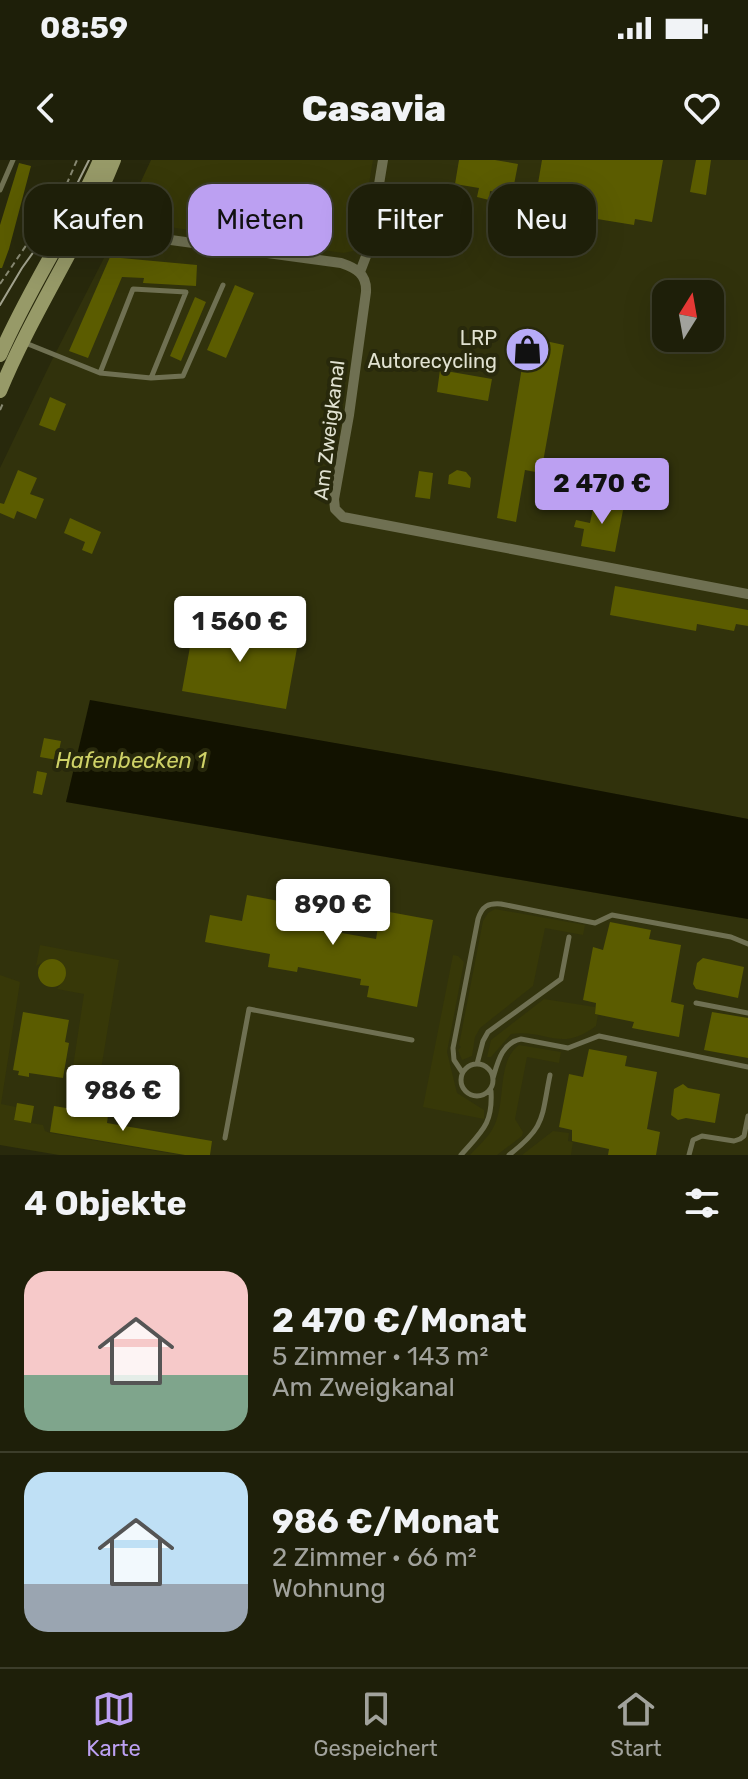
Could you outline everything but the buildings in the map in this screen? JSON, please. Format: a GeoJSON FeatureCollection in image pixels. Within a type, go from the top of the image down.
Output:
{"type":"FeatureCollection","features":[{"type":"Feature","properties":{"kind":"main road"},"geometry":{"type":"LineString","coordinates":[[92,184],[100,160]]}},
{"type":"Feature","properties":{"kind":"main road"},"geometry":{"type":"LineString","coordinates":[[100,184],[114,160]]}},
{"type":"Feature","properties":{"kind":"main road"},"geometry":{"type":"LineString","coordinates":[[0,355],[50,256]]}},
{"type":"Feature","properties":{"kind":"main road"},"geometry":{"type":"LineString","coordinates":[[0,391],[4,369],[22,342],[62,256]]}},
{"type":"Feature","properties":{"kind":"street","name":"Am Zweigkanal"},"geometry":{"type":"LineString","coordinates":[[383,160],[368,251],[360,272],[366,280],[366,292],[334,499],[335,509],[340,515],[748,594]]}},
{"type":"Feature","properties":{"kind":"street"},"geometry":{"type":"LineString","coordinates":[[172,240],[341,263],[360,272]]}},
{"type":"Feature","properties":{"kind":"lane"},"geometry":{"type":"LineString","coordinates":[[0,190],[13,160]]}},
{"type":"Feature","properties":{"kind":"lane"},"geometry":{"type":"LineString","coordinates":[[22,342],[100,373],[151,378],[183,376],[223,285]]}},
{"type":"Feature","properties":{"kind":"lane"},"geometry":{"type":"LineString","coordinates":[[100,373],[133,289],[186,292],[151,378]]}},
{"type":"Feature","properties":{"kind":"lane"},"geometry":{"type":"LineString","coordinates":[[491,1089],[482,1096],[468,1095],[461,1085],[462,1072],[454,1060],[453,1048],[478,917],[486,906],[501,904],[595,923],[612,915],[731,937],[748,944]]}},
{"type":"Feature","properties":{"kind":"lane"},"geometry":{"type":"LineString","coordinates":[[477,1064],[488,1032],[561,979],[569,937]]}},
{"type":"Feature","properties":{"kind":"lane"},"geometry":{"type":"LineString","coordinates":[[696,1003],[748,1013]]}},
{"type":"Feature","properties":{"kind":"lane"},"geometry":{"type":"LineString","coordinates":[[225,1138],[249,1009],[412,1040]]}},
{"type":"Feature","properties":{"kind":"lane"},"geometry":{"type":"LineString","coordinates":[[461,1155],[488,1123],[493,1078],[505,1048],[513,1041],[521,1039],[568,1048],[598,1036],[748,1067]]}},
{"type":"Feature","properties":{"kind":"lane"},"geometry":{"type":"LineString","coordinates":[[462,1072],[477,1064],[488,1068],[493,1078]]}},
{"type":"Feature","properties":{"kind":"lane"},"geometry":{"type":"LineString","coordinates":[[509,1155],[537,1130],[550,1075]]}},
{"type":"Feature","properties":{"kind":"lane"},"geometry":{"type":"LineString","coordinates":[[689,1155],[693,1141],[699,1136],[736,1141],[746,1136],[748,1116]]}},
{"type":"Feature","properties":{"kind":"path"},"geometry":{"type":"LineString","coordinates":[[0,284],[41,228],[65,188],[77,160]]}},
{"type":"Feature","properties":{"kind":"shaded area"},"geometry":{"type":"Polygon","coordinates":[[[151,160],[373,160],[369,184],[348,184],[348,252],[343,253],[332,251],[332,184],[188,184],[188,230],[172,227],[172,184],[140,184],[151,160]]]}},
{"type":"Feature","properties":{"kind":"shaded area"},"geometry":{"type":"Polygon","coordinates":[[[154,160],[748,160],[748,819],[500,772],[91,701],[66,802],[748,919],[748,1155],[78,1155],[0,1142],[0,468],[105,256],[172,256],[172,184],[142,184],[154,160]]]}},
{"type":"Feature","properties":{"kind":"shaded area"},"geometry":{"type":"Polygon","coordinates":[[[495,909],[585,925],[583,935],[545,928],[533,986],[480,1028],[472,1056],[462,1060],[458,1050],[483,921],[495,909]]]}},
{"type":"Feature","properties":{"kind":"shaded area"},"geometry":{"type":"Polygon","coordinates":[[[40,945],[119,960],[96,1100],[71,1096],[69,1093],[84,994],[57,989],[66,977],[60,961],[47,960],[36,966],[40,945]]]}},
{"type":"Feature","properties":{"kind":"shaded area"},"geometry":{"type":"Polygon","coordinates":[[[453,955],[464,962],[447,1052],[457,1093],[484,1110],[484,1119],[423,1107],[453,955]]]}},
{"type":"Feature","properties":{"kind":"shaded area"},"geometry":{"type":"Polygon","coordinates":[[[0,975],[20,982],[1,1104],[16,1107],[14,1120],[43,1125],[45,1131],[50,1133],[180,1155],[59,1155],[0,1145],[0,975]]]}},
{"type":"Feature","properties":{"kind":"shaded area"},"geometry":{"type":"Polygon","coordinates":[[[544,999],[595,1007],[595,1014],[598,1015],[596,1026],[584,1034],[563,1039],[511,1034],[491,1057],[487,1057],[491,1040],[544,999]]]}},
{"type":"Feature","properties":{"kind":"shaded area"},"geometry":{"type":"Polygon","coordinates":[[[519,1045],[561,1052],[559,1063],[527,1057],[515,1119],[523,1132],[522,1136],[497,1155],[470,1155],[495,1124],[505,1070],[512,1052],[519,1045]]]}},
{"type":"Feature","properties":{"kind":"shaded area"},"geometry":{"type":"Polygon","coordinates":[[[553,1131],[569,1133],[568,1141],[573,1142],[571,1155],[522,1155],[553,1131]]]}},
{"type":"Feature","properties":{"kind":"water","name":"Hafenbecken 1"},"geometry":{"type":"Polygon","coordinates":[[[90,700],[748,819],[748,919],[66,802],[90,700]]]}},
{"type":"Feature","properties":{"kind":"tram line"},"geometry":{"type":"LineString","coordinates":[[0,305],[65,208],[89,160]]}},
{"type":"Feature","properties":{"kind":"place","name":"LRP Autorecycling"},"geometry":{"type":"Point","coordinates":[528,349]}}]}
